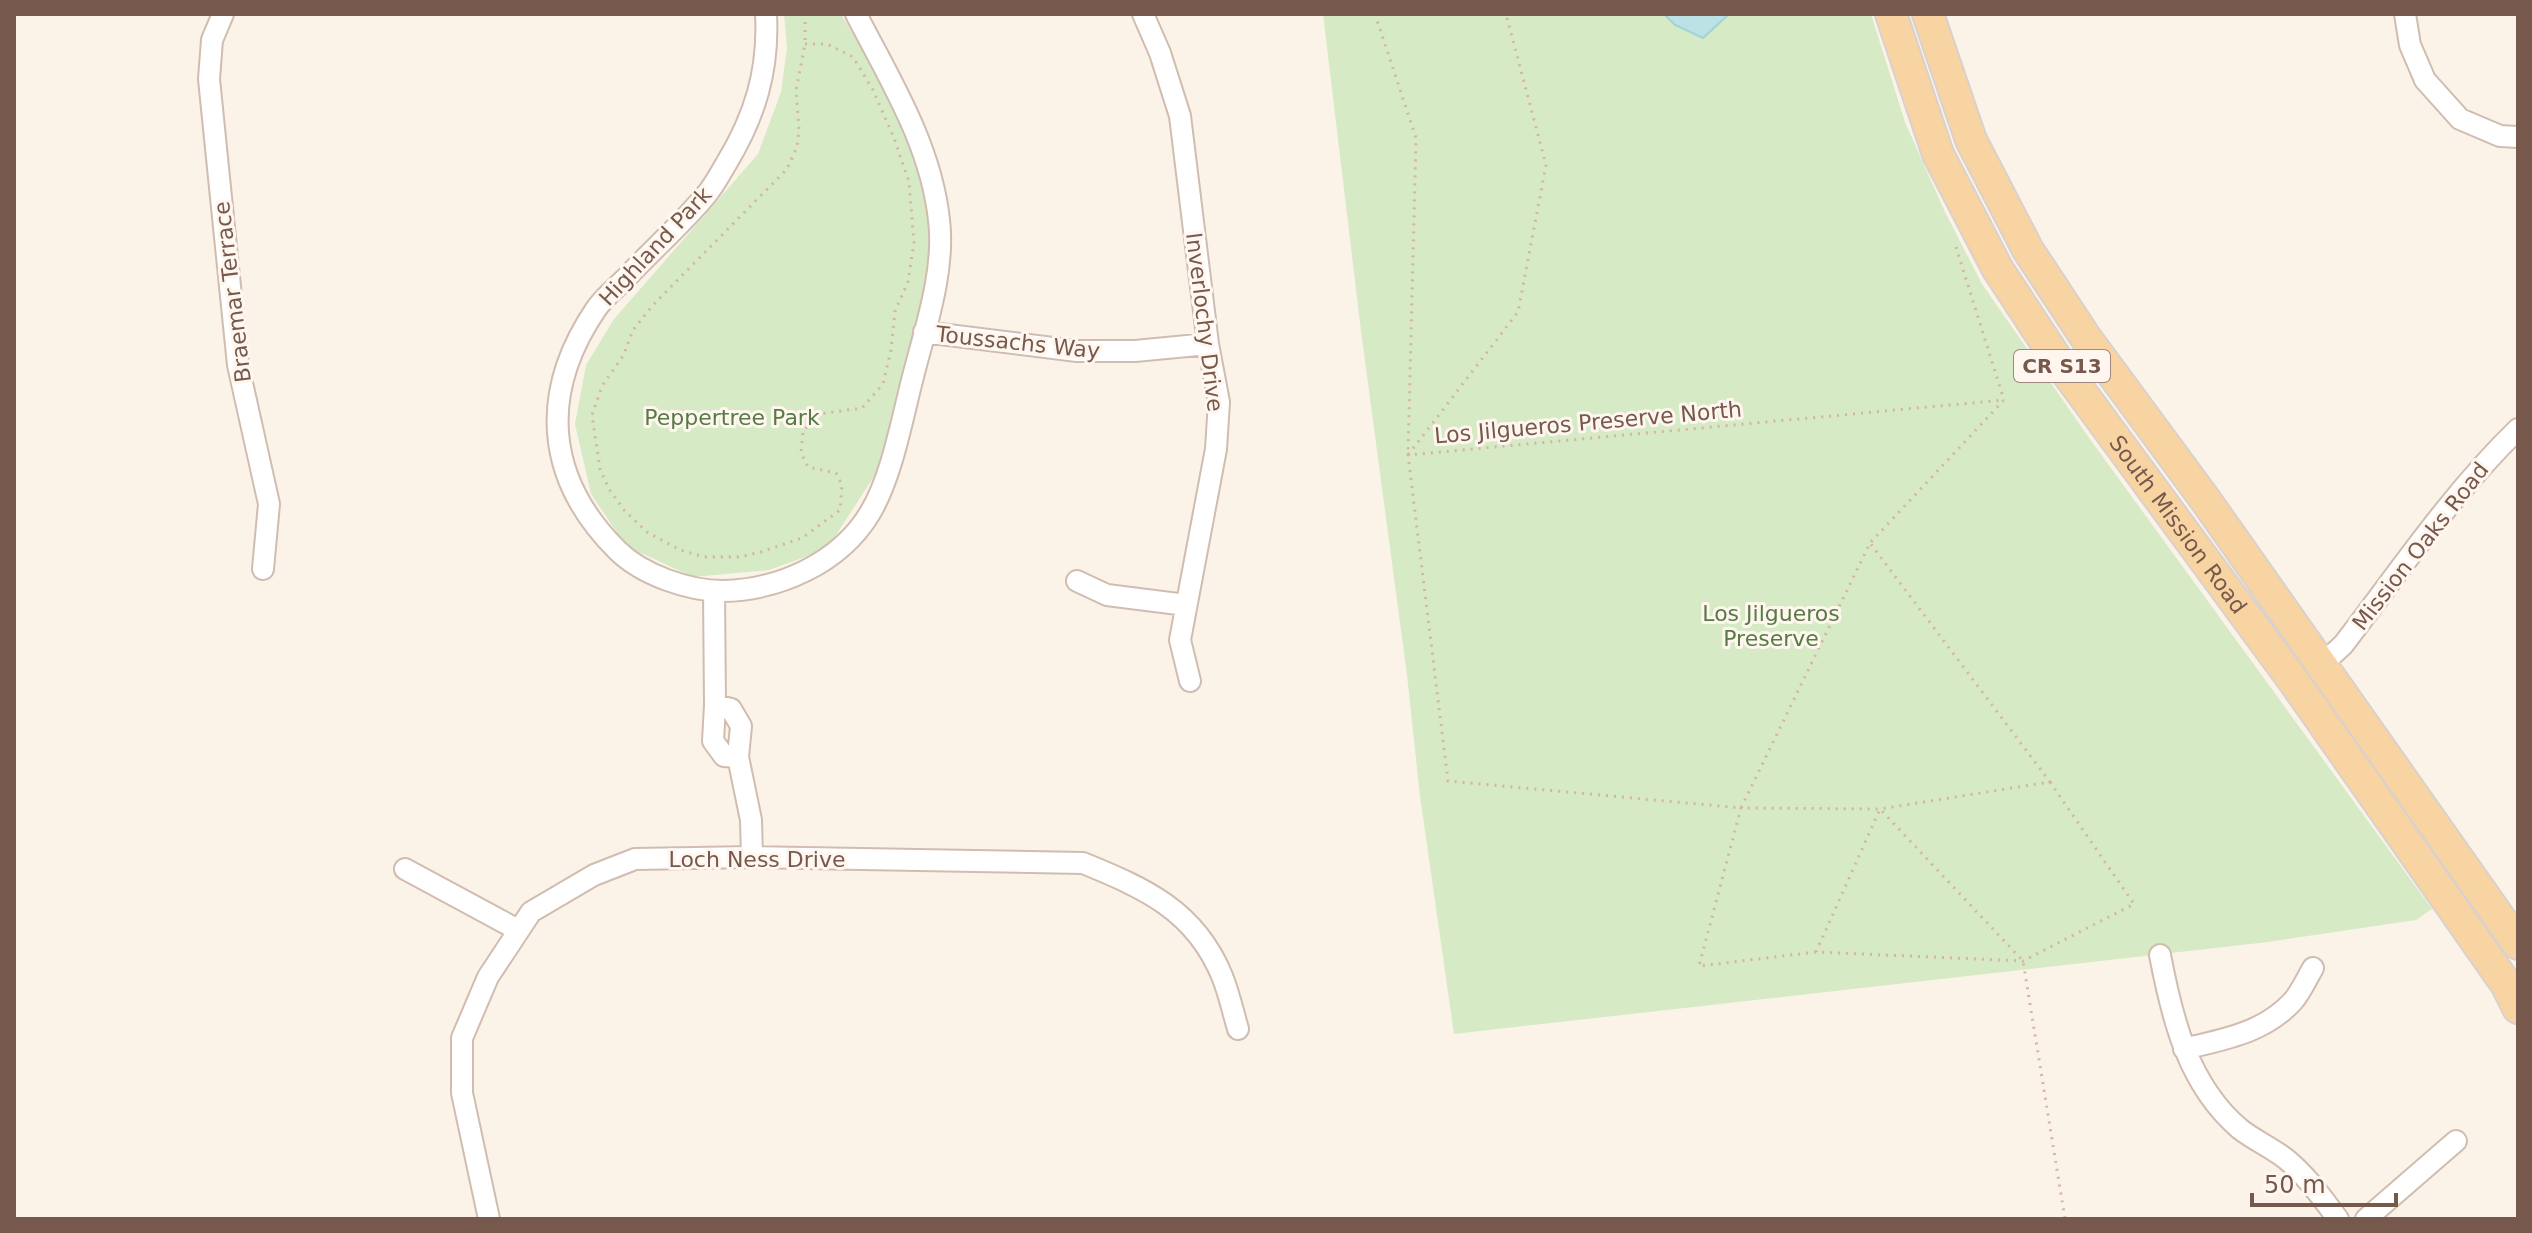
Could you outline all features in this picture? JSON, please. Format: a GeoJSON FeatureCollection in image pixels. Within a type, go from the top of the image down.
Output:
{"type":"FeatureCollection","features":[{"type":"Feature","properties":{"kind":"main road","name":"South Mission Road"},"geometry":{"type":"LineString","coordinates":[[1891,14],[1938,154],[1997,268],[2056,358],[2295,683],[2506,984],[2518,1008]]}},
{"type":"Feature","properties":{"kind":"main road","name":"South Mission Road"},"geometry":{"type":"LineString","coordinates":[[1928,14],[1971,140],[2028,250],[2086,338],[2204,498],[2518,944]]}},
{"type":"Feature","properties":{"kind":"street","name":"Braemar Terrace"},"geometry":{"type":"LineString","coordinates":[[223,14],[212,40],[209,79],[238,365],[269,504],[263,569]]}},
{"type":"Feature","properties":{"kind":"street","name":"Highland Park"},"geometry":{"type":"LineString","coordinates":[[766,14],[768,43],[761,87],[741,140],[708,193],[597,307],[565,366],[557,416],[558,446],[578,502],[618,552],[641,568],[714,591],[745,590],[800,575],[823,561],[857,531],[871,513],[887,475],[936,289],[940,224],[933,180],[919,137],[856,14]]}},
{"type":"Feature","properties":{"kind":"street","name":"Inverlochy Drive"},"geometry":{"type":"LineString","coordinates":[[1143,14],[1160,53],[1180,116],[1208,344],[1219,402],[1216,449],[1180,640],[1190,681]]}},
{"type":"Feature","properties":{"kind":"street"},"geometry":{"type":"LineString","coordinates":[[2405,14],[2410,45],[2425,80],[2460,119],[2500,136],[2518,137]]}},
{"type":"Feature","properties":{"kind":"street","name":"Toussachs Way"},"geometry":{"type":"LineString","coordinates":[[924,332],[1077,351],[1135,351],[1208,344]]}},
{"type":"Feature","properties":{"kind":"street","name":"Mission Oaks Road"},"geometry":{"type":"LineString","coordinates":[[2322,664],[2343,645],[2467,483],[2518,429]]}},
{"type":"Feature","properties":{"kind":"street"},"geometry":{"type":"LineString","coordinates":[[1077,581],[1107,595],[1186,605]]}},
{"type":"Feature","properties":{"kind":"street"},"geometry":{"type":"LineString","coordinates":[[714,591],[713,741],[724,756],[738,757],[751,820],[752,857]]}},
{"type":"Feature","properties":{"kind":"street","name":"Loch Ness Drive"},"geometry":{"type":"LineString","coordinates":[[489,1219],[462,1093],[462,1038],[488,977],[531,912],[594,875],[635,859],[752,857],[1083,863],[1128,881],[1168,904],[1198,935],[1222,975],[1238,1029]]}},
{"type":"Feature","properties":{"kind":"street"},"geometry":{"type":"LineString","coordinates":[[405,869],[518,930]]}},
{"type":"Feature","properties":{"kind":"street"},"geometry":{"type":"LineString","coordinates":[[2160,955],[2172,1017],[2184,1049],[2214,1101],[2240,1128],[2303,1174],[2338,1219]]}},
{"type":"Feature","properties":{"kind":"street"},"geometry":{"type":"LineString","coordinates":[[2184,1049],[2243,1035],[2269,1021],[2295,1000],[2313,968]]}},
{"type":"Feature","properties":{"kind":"street"},"geometry":{"type":"LineString","coordinates":[[2366,1219],[2456,1141]]}},
{"type":"Feature","properties":{"kind":"path"},"geometry":{"type":"LineString","coordinates":[[805,14],[805,44],[796,90],[799,130],[797,147],[787,169],[653,305],[633,330],[623,356],[602,386],[592,415],[600,469],[624,510],[647,532],[680,550],[704,557],[740,557],[802,538],[840,510],[842,485],[836,473],[808,467],[801,453],[803,431],[819,414],[862,408],[883,384],[895,311],[908,282],[914,243],[909,182],[894,138],[873,90],[853,57],[827,44],[805,44]]}},
{"type":"Feature","properties":{"kind":"path"},"geometry":{"type":"LineString","coordinates":[[1375,14],[1416,138],[1408,455]]}},
{"type":"Feature","properties":{"kind":"path"},"geometry":{"type":"LineString","coordinates":[[1408,455],[1518,312],[1546,165],[1506,14]]}},
{"type":"Feature","properties":{"kind":"path","name":"Los Jilgueros Preserve North"},"geometry":{"type":"LineString","coordinates":[[1816,952],[1699,966],[1741,808],[1870,543],[2004,400],[1408,455],[1448,781],[1741,808],[1880,809],[2050,782]]}},
{"type":"Feature","properties":{"kind":"path"},"geometry":{"type":"LineString","coordinates":[[1870,543],[2050,782],[2134,904],[2023,961],[1816,952],[1880,809],[2023,961],[2065,1219]]}},
{"type":"Feature","properties":{"kind":"green space","name":"Peppertree Park"},"geometry":{"type":"Polygon","coordinates":[[[784,14],[841,14],[891,98],[920,176],[931,241],[921,311],[882,464],[827,549],[769,570],[693,577],[626,546],[591,494],[575,424],[586,365],[614,319],[758,154],[781,92],[787,48],[784,14]]]}},
{"type":"Feature","properties":{"kind":"green space","name":"Los Jilgueros Preserve"},"geometry":{"type":"Polygon","coordinates":[[[1323,14],[1871,14],[1905,122],[1945,212],[1982,284],[2092,442],[2432,909],[2416,920],[2268,942],[1454,1034],[1420,796],[1323,14]]]}},
{"type":"Feature","properties":{"kind":"water"},"geometry":{"type":"Polygon","coordinates":[[[1664,14],[1729,14],[1703,38],[1675,25],[1664,14]]]}}]}
